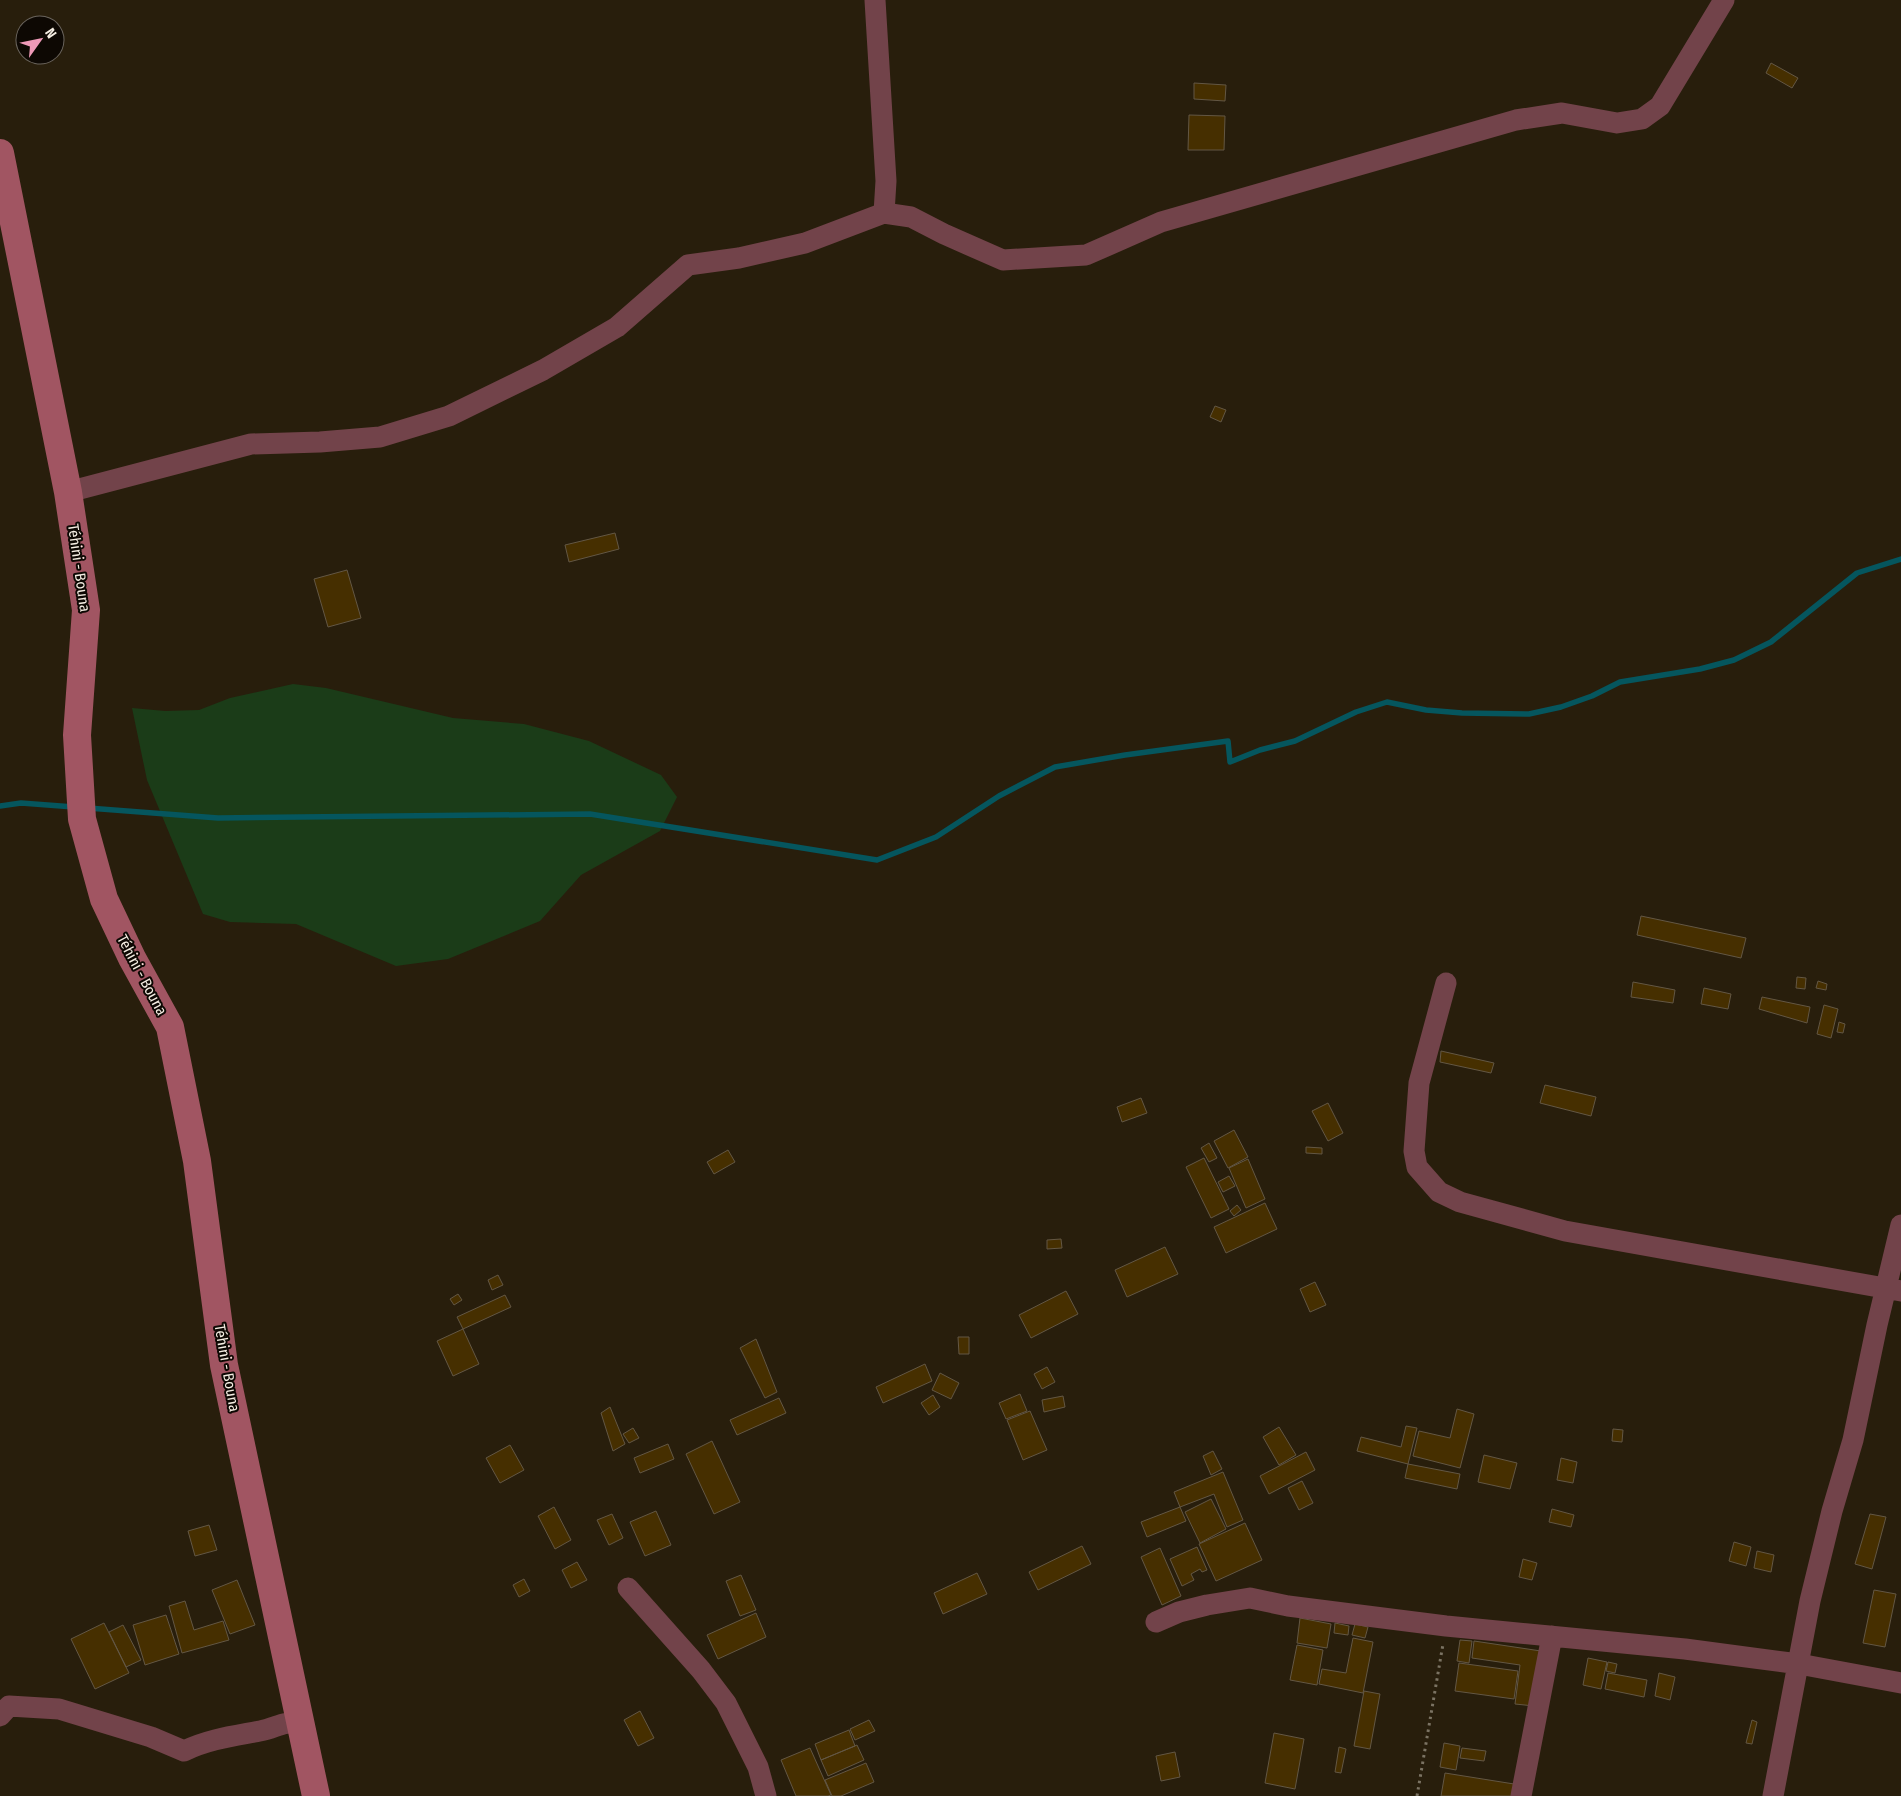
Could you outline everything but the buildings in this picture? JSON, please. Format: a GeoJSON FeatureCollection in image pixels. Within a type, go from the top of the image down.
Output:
{"type":"FeatureCollection","features":[{"type":"Feature","properties":{"kind":"street"},"geometry":{"type":"LineString","coordinates":[[875,0],[886,182],[884,213]]}},
{"type":"Feature","properties":{"kind":"street"},"geometry":{"type":"LineString","coordinates":[[68,492],[250,444],[320,442],[380,437],[449,416],[543,370],[617,326],[688,265],[738,258],[805,243],[884,213],[911,217],[1003,260],[1086,256],[1161,222],[1516,120],[1562,113],[1617,122],[1642,119],[1660,106],[1724,0]]}},
{"type":"Feature","properties":{"kind":"street","name":"Téhini - Bouna"},"geometry":{"type":"LineString","coordinates":[[0,153],[68,492],[86,610],[78,736],[82,819],[104,899],[132,958],[170,1027],[197,1161],[224,1365],[316,1796]]}},
{"type":"Feature","properties":{"kind":"street"},"geometry":{"type":"LineString","coordinates":[[1446,983],[1420,1083],[1414,1151],[1417,1167],[1439,1192],[1460,1202],[1565,1231],[1893,1290]]}},
{"type":"Feature","properties":{"kind":"street"},"geometry":{"type":"LineString","coordinates":[[1773,1796],[1810,1601],[1832,1511],[1854,1440],[1893,1290],[1901,1225]]}},
{"type":"Feature","properties":{"kind":"street"},"geometry":{"type":"LineString","coordinates":[[628,1588],[701,1670],[726,1703],[758,1767],[766,1796]]}},
{"type":"Feature","properties":{"kind":"street"},"geometry":{"type":"LineString","coordinates":[[1156,1622],[1179,1612],[1198,1607],[1250,1598],[1288,1606],[1446,1626],[1685,1649],[1799,1664],[1901,1683]]}},
{"type":"Feature","properties":{"kind":"street"},"geometry":{"type":"LineString","coordinates":[[1521,1796],[1552,1636]]}},
{"type":"Feature","properties":{"kind":"street"},"geometry":{"type":"LineString","coordinates":[[0,1716],[9,1706],[59,1709],[151,1738],[184,1751],[220,1738],[261,1731],[283,1723],[302,1724]]}},
{"type":"Feature","properties":{"kind":"path"},"geometry":{"type":"LineString","coordinates":[[1417,1796],[1446,1626]]}},
{"type":"Feature","properties":{"kind":"green space"},"geometry":{"type":"Polygon","coordinates":[[[293,684],[326,688],[453,718],[524,724],[589,741],[661,775],[677,797],[660,831],[581,875],[540,921],[448,959],[396,966],[296,924],[230,922],[203,914],[147,780],[132,708],[165,711],[199,710],[230,698],[293,684]]]}},
{"type":"Feature","properties":{"kind":"waterway"},"geometry":{"type":"LineString","coordinates":[[88,808],[218,818],[590,814],[877,860],[936,837],[999,796],[1055,767],[1228,741],[1230,762],[1260,750],[1295,741],[1356,712],[1387,702],[1426,710],[1462,713],[1529,714],[1561,707],[1592,696],[1620,682],[1700,669],[1734,660],[1771,642],[1857,573],[1901,559]]}},
{"type":"Feature","properties":{"kind":"waterway"},"geometry":{"type":"LineString","coordinates":[[0,806],[21,803],[74,807]]}}]}
